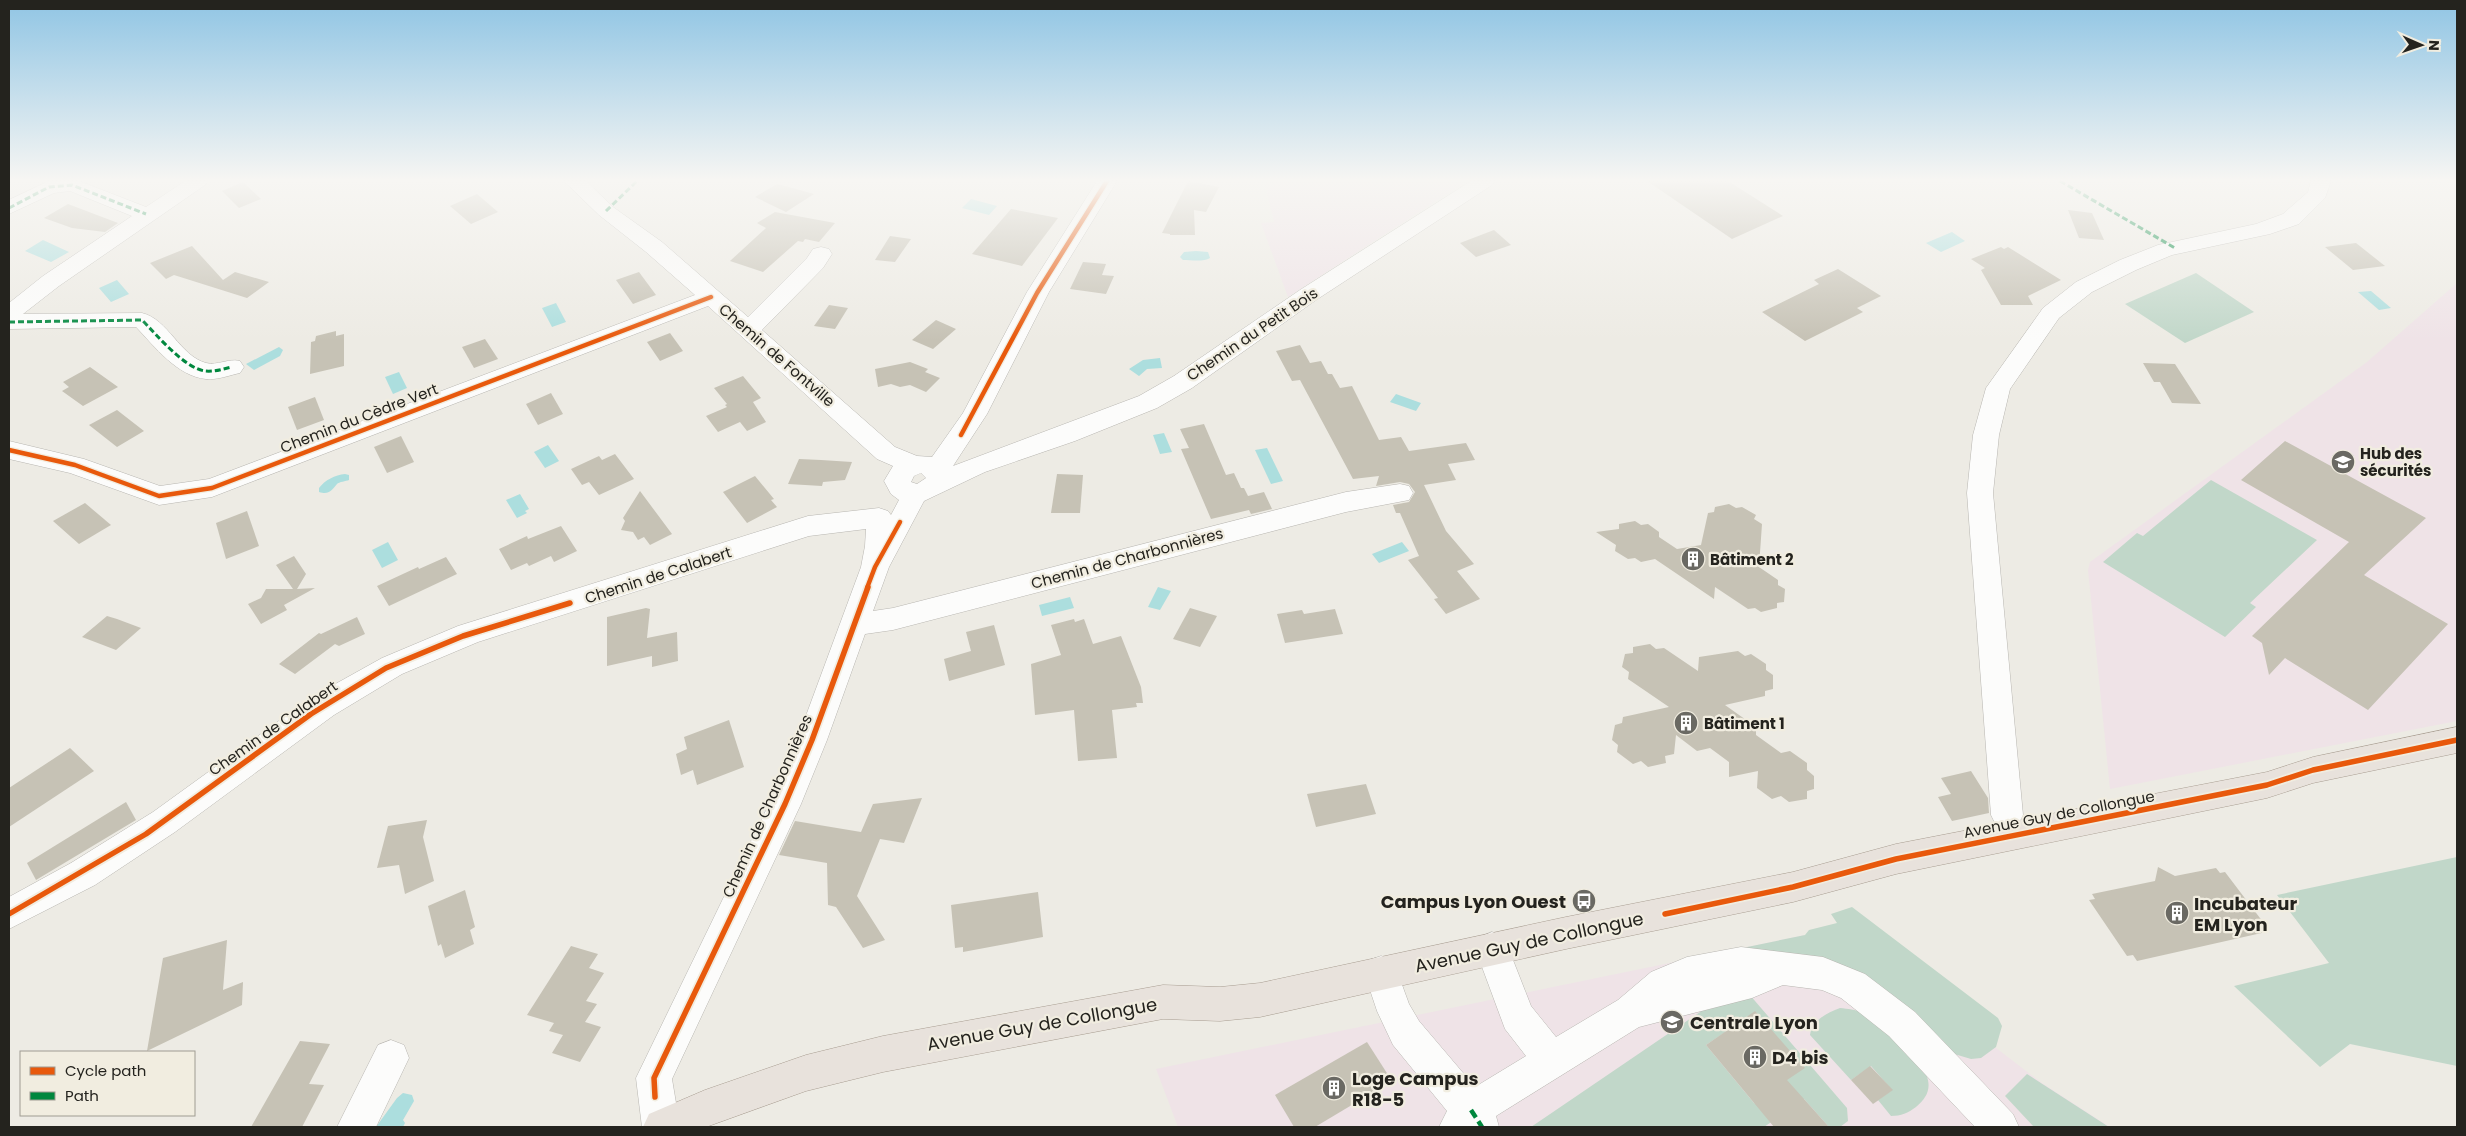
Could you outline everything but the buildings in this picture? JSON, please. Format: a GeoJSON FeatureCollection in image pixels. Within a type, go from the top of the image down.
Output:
{"type":"FeatureCollection","features":[{"type":"Feature","properties":{"kind":"main road","name":"Avenue Guy de Collongue"},"geometry":{"type":"LineString","coordinates":[[659,1117],[705,1109],[806,1073],[883,1054],[1163,1002],[1220,1004],[1260,1000],[1492,948],[1793,888],[1896,859],[2267,785],[2312,770],[2457,740]]}},
{"type":"Feature","properties":{"kind":"street"},"geometry":{"type":"LineString","coordinates":[[9,314],[119,234]]}},
{"type":"Feature","properties":{"kind":"street","name":"Chemin de Fontville"},"geometry":{"type":"LineString","coordinates":[[637,234],[711,296],[747,331],[822,394],[886,453],[911,488]]}},
{"type":"Feature","properties":{"kind":"street","name":"Chemin de Charbonnières"},"geometry":{"type":"LineString","coordinates":[[659,1117],[654,1078],[785,804],[812,740],[875,567],[911,488],[945,460],[984,397],[1038,293],[1074,234]]}},
{"type":"Feature","properties":{"kind":"street","name":"Chemin du Petit Bois"},"geometry":{"type":"LineString","coordinates":[[911,488],[1066,435],[1148,402],[1183,382],[1308,295],[1403,234]]}},
{"type":"Feature","properties":{"kind":"street"},"geometry":{"type":"LineString","coordinates":[[2007,814],[1980,489],[1986,435],[1998,388],[2051,313],[2084,287],[2128,265],[2166,250],[2239,234]]}},
{"type":"Feature","properties":{"kind":"street"},"geometry":{"type":"LineString","coordinates":[[747,331],[815,263],[821,254]]}},
{"type":"Feature","properties":{"kind":"street","name":"Chemin du Cèdre Vert"},"geometry":{"type":"LineString","coordinates":[[9,450],[75,465],[159,496],[212,488],[711,296]]}},
{"type":"Feature","properties":{"kind":"street"},"geometry":{"type":"LineString","coordinates":[[9,322],[142,320],[169,347],[201,370],[218,370],[232,367]]}},
{"type":"Feature","properties":{"kind":"street","name":"Chemin de Calabert"},"geometry":{"type":"LineString","coordinates":[[9,914],[83,874],[148,832],[323,706],[363,680],[392,666],[468,634],[808,526],[911,488]]}},
{"type":"Feature","properties":{"kind":"street","name":"Chemin de Charbonnières"},"geometry":{"type":"LineString","coordinates":[[854,625],[902,617],[1346,502],[1400,493]]}},
{"type":"Feature","properties":{"kind":"street"},"geometry":{"type":"LineString","coordinates":[[1492,948],[1518,1017],[1552,1061]]}},
{"type":"Feature","properties":{"kind":"street"},"geometry":{"type":"LineString","coordinates":[[1382,972],[1394,1012],[1406,1034],[1470,1122],[1552,1061],[1631,1012],[1752,980],[1785,968],[1823,974],[1853,986],[1881,1006],[1902,1024],[2000,1127]]}},
{"type":"Feature","properties":{"kind":"street"},"geometry":{"type":"LineString","coordinates":[[356,1127],[391,1058]]}},
{"type":"Feature","properties":{"kind":"shaded area"},"geometry":{"type":"Polygon","coordinates":[[[1265,234],[1385,234],[1288,297],[1265,234]]]}},
{"type":"Feature","properties":{"kind":"shaded area","name":"Hub des sécurités"},"geometry":{"type":"Polygon","coordinates":[[[2457,283],[2457,721],[2110,789],[2088,570],[2090,562],[2367,362],[2457,283]]]}},
{"type":"Feature","properties":{"kind":"shaded area","name":"Centrale Lyon"},"geometry":{"type":"Polygon","coordinates":[[[1839,928],[2042,1083],[2110,1127],[1178,1127],[1156,1069],[1839,928]]]}},
{"type":"Feature","properties":{"kind":"green space"},"geometry":{"type":"Polygon","coordinates":[[[2196,273],[2254,312],[2185,343],[2125,304],[2196,273]]]}},
{"type":"Feature","properties":{"kind":"green space"},"geometry":{"type":"Polygon","coordinates":[[[2211,480],[2317,540],[2250,603],[2256,607],[2225,637],[2103,562],[2137,533],[2143,536],[2211,480]]]}},
{"type":"Feature","properties":{"kind":"green space"},"geometry":{"type":"Polygon","coordinates":[[[2457,857],[2457,1066],[2350,1044],[2320,1067],[2234,986],[2329,963],[2277,895],[2457,857]]]}},
{"type":"Feature","properties":{"kind":"green space"},"geometry":{"type":"Polygon","coordinates":[[[1852,907],[1998,1018],[2002,1026],[1996,1047],[1981,1058],[1971,1059],[1951,1053],[1904,1007],[1689,959],[1805,935],[1809,930],[1837,923],[1831,914],[1852,907]]]}},
{"type":"Feature","properties":{"kind":"green space"},"geometry":{"type":"Polygon","coordinates":[[[1728,993],[1749,994],[1847,1108],[1848,1121],[1840,1127],[1829,1127],[1804,1099],[1793,1107],[1755,1012],[1706,1045],[1754,1103],[1780,1116],[1764,1127],[1531,1127],[1728,993]]]}},
{"type":"Feature","properties":{"kind":"green space"},"geometry":{"type":"Polygon","coordinates":[[[1840,1008],[1852,1009],[1869,1017],[1922,1068],[1929,1084],[1926,1096],[1916,1107],[1904,1114],[1891,1116],[1878,1100],[1892,1090],[1871,1066],[1851,1080],[1810,1035],[1817,1021],[1840,1008]]]}},
{"type":"Feature","properties":{"kind":"green space"},"geometry":{"type":"Polygon","coordinates":[[[2027,1074],[2109,1127],[2034,1127],[2005,1096],[2027,1074]]]}},
{"type":"Feature","properties":{"kind":"water"},"geometry":{"type":"Polygon","coordinates":[[[1947,234],[1955,234],[1965,241],[1941,252],[1926,243],[1947,234]]]}},
{"type":"Feature","properties":{"kind":"water"},"geometry":{"type":"Polygon","coordinates":[[[43,240],[69,252],[51,262],[25,251],[43,240]]]}},
{"type":"Feature","properties":{"kind":"water"},"geometry":{"type":"Polygon","coordinates":[[[1184,252],[1208,252],[1210,258],[1204,260],[1183,260],[1180,257],[1184,252]]]}},
{"type":"Feature","properties":{"kind":"water"},"geometry":{"type":"Polygon","coordinates":[[[117,280],[129,294],[111,302],[99,288],[117,280]]]}},
{"type":"Feature","properties":{"kind":"water"},"geometry":{"type":"Polygon","coordinates":[[[2371,291],[2391,308],[2379,310],[2358,292],[2371,291]]]}},
{"type":"Feature","properties":{"kind":"water"},"geometry":{"type":"Polygon","coordinates":[[[556,303],[566,322],[552,327],[542,308],[556,303]]]}},
{"type":"Feature","properties":{"kind":"water"},"geometry":{"type":"Polygon","coordinates":[[[279,347],[283,350],[280,356],[254,370],[246,364],[279,347]]]}},
{"type":"Feature","properties":{"kind":"water"},"geometry":{"type":"Polygon","coordinates":[[[1160,358],[1162,368],[1147,369],[1139,376],[1129,369],[1143,360],[1160,358]]]}},
{"type":"Feature","properties":{"kind":"water"},"geometry":{"type":"Polygon","coordinates":[[[399,372],[407,388],[393,394],[385,377],[399,372]]]}},
{"type":"Feature","properties":{"kind":"water"},"geometry":{"type":"Polygon","coordinates":[[[1396,394],[1421,403],[1416,411],[1390,402],[1396,394]]]}},
{"type":"Feature","properties":{"kind":"water"},"geometry":{"type":"Polygon","coordinates":[[[1164,433],[1172,452],[1160,454],[1153,435],[1164,433]]]}},
{"type":"Feature","properties":{"kind":"water"},"geometry":{"type":"Polygon","coordinates":[[[548,445],[559,461],[545,468],[534,452],[548,445]]]}},
{"type":"Feature","properties":{"kind":"water"},"geometry":{"type":"Polygon","coordinates":[[[1267,448],[1283,481],[1271,484],[1255,450],[1267,448]]]}},
{"type":"Feature","properties":{"kind":"water"},"geometry":{"type":"Polygon","coordinates":[[[345,474],[349,475],[349,480],[338,483],[328,493],[319,492],[321,485],[327,480],[345,474]]]}},
{"type":"Feature","properties":{"kind":"water"},"geometry":{"type":"Polygon","coordinates":[[[520,494],[529,509],[525,511],[527,513],[517,518],[506,500],[520,494]]]}},
{"type":"Feature","properties":{"kind":"water"},"geometry":{"type":"Polygon","coordinates":[[[388,542],[398,560],[382,568],[372,550],[388,542]]]}},
{"type":"Feature","properties":{"kind":"water"},"geometry":{"type":"Polygon","coordinates":[[[1402,542],[1409,551],[1379,563],[1372,554],[1402,542]]]}},
{"type":"Feature","properties":{"kind":"water"},"geometry":{"type":"Polygon","coordinates":[[[1158,587],[1171,591],[1160,610],[1148,607],[1158,587]]]}},
{"type":"Feature","properties":{"kind":"water"},"geometry":{"type":"Polygon","coordinates":[[[1070,597],[1074,608],[1042,616],[1039,605],[1070,597]]]}},
{"type":"Feature","properties":{"kind":"water"},"geometry":{"type":"Polygon","coordinates":[[[403,1093],[412,1095],[414,1101],[403,1120],[405,1123],[403,1127],[376,1127],[397,1098],[403,1093]]]}},
{"type":"Feature","properties":{"kind":"marked path"},"geometry":{"type":"LineString","coordinates":[[2151,234],[2175,248]]}},
{"type":"Feature","properties":{"kind":"marked path"},"geometry":{"type":"LineString","coordinates":[[9,322],[142,320],[170,348],[194,367],[209,371],[232,367]]}},
{"type":"Feature","properties":{"kind":"marked path"},"geometry":{"type":"LineString","coordinates":[[1471,1110],[1482,1127]]}},
{"type":"Feature","properties":{"kind":"cycle path"},"geometry":{"type":"LineString","coordinates":[[961,435],[1037,293],[1074,234]]}},
{"type":"Feature","properties":{"kind":"cycle path"},"geometry":{"type":"LineString","coordinates":[[9,450],[75,465],[159,496],[212,488],[711,297]]}},
{"type":"Feature","properties":{"kind":"cycle path"},"geometry":{"type":"LineString","coordinates":[[655,1097],[654,1078],[785,804],[812,740],[875,567],[900,522]]}},
{"type":"Feature","properties":{"kind":"cycle path"},"geometry":{"type":"LineString","coordinates":[[9,914],[88,870],[146,834],[311,714],[362,681],[437,645],[570,603]]}},
{"type":"Feature","properties":{"kind":"cycle path"},"geometry":{"type":"LineString","coordinates":[[1665,914],[1793,887],[1896,859],[2267,785],[2313,770],[2457,740]]}},
{"type":"Feature","properties":{"kind":"place","name":"Hub des sécurités"},"geometry":{"type":"Point","coordinates":[2343,462]}},
{"type":"Feature","properties":{"kind":"place","name":"Bâtiment 2"},"geometry":{"type":"Point","coordinates":[1693,559]}},
{"type":"Feature","properties":{"kind":"place","name":"Bâtiment 1"},"geometry":{"type":"Point","coordinates":[1686,723]}},
{"type":"Feature","properties":{"kind":"place","name":"Campus Lyon Ouest"},"geometry":{"type":"Point","coordinates":[1584,901]}},
{"type":"Feature","properties":{"kind":"place","name":"Incubateur EM Lyon"},"geometry":{"type":"Point","coordinates":[2177,913]}},
{"type":"Feature","properties":{"kind":"place","name":"Centrale Lyon"},"geometry":{"type":"Point","coordinates":[1672,1022]}},
{"type":"Feature","properties":{"kind":"place","name":"D4 bis"},"geometry":{"type":"Point","coordinates":[1755,1057]}},
{"type":"Feature","properties":{"kind":"place","name":"Loge Campus R18-5"},"geometry":{"type":"Point","coordinates":[1334,1088]}}]}
